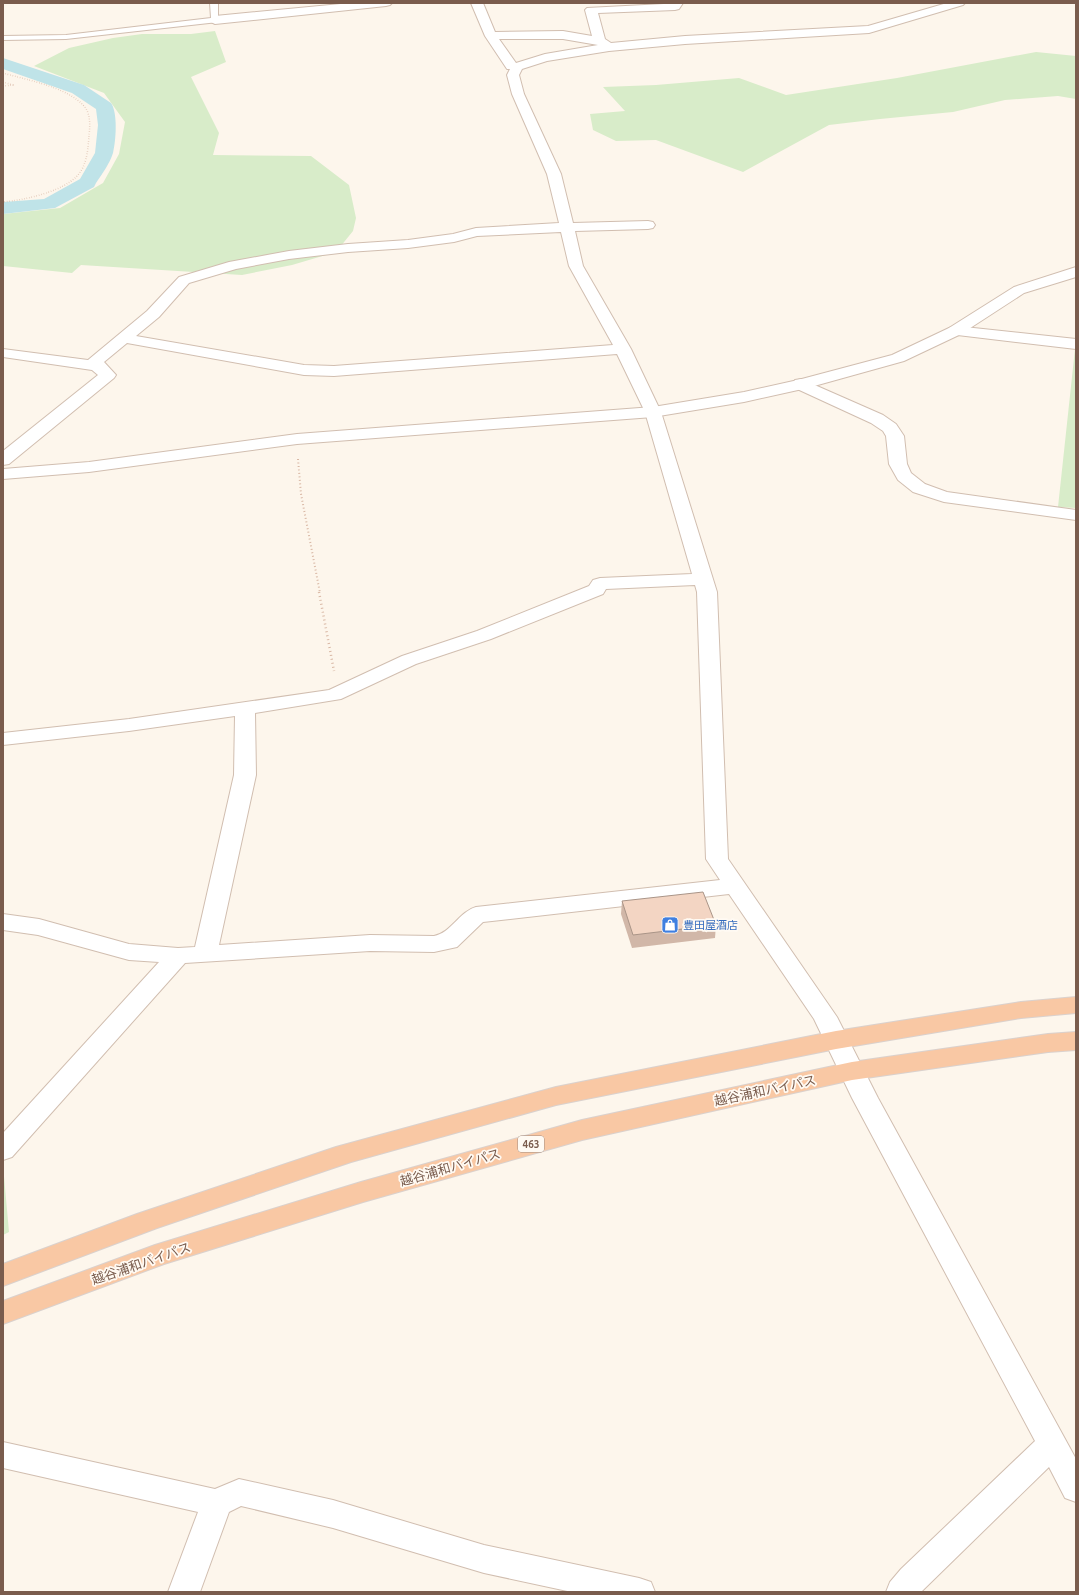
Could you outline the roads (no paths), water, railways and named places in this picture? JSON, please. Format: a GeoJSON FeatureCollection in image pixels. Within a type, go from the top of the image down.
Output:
{"type":"FeatureCollection","features":[{"type":"Feature","properties":{"kind":"highway"},"geometry":{"type":"LineString","coordinates":[[3,1275],[147,1221],[345,1154],[556,1096],[836,1040],[1021,1010],[1076,1005]]}},
{"type":"Feature","properties":{"kind":"highway","name":"越谷浦和バイパス"},"geometry":{"type":"LineString","coordinates":[[3,1313],[155,1256],[369,1190],[582,1130],[852,1071],[1040,1044],[1076,1041]]}},
{"type":"Feature","properties":{"kind":"street"},"geometry":{"type":"LineString","coordinates":[[215,20],[386,3]]}},
{"type":"Feature","properties":{"kind":"street"},"geometry":{"type":"LineString","coordinates":[[477,3],[491,36],[511,66],[517,67],[545,58],[604,44],[869,29],[953,4]]}},
{"type":"Feature","properties":{"kind":"street"},"geometry":{"type":"LineString","coordinates":[[604,44],[591,10],[675,6],[677,3]]}},
{"type":"Feature","properties":{"kind":"street"},"geometry":{"type":"LineString","coordinates":[[491,36],[562,35],[604,44]]}},
{"type":"Feature","properties":{"kind":"street"},"geometry":{"type":"LineString","coordinates":[[517,67],[513,75],[518,94],[554,174],[576,266],[623,348],[653,412],[708,592],[717,859],[825,1017],[865,1098],[1076,1489]]}},
{"type":"Feature","properties":{"kind":"street"},"geometry":{"type":"LineString","coordinates":[[97,366],[95,361],[153,314],[184,280],[234,265],[289,255],[408,244],[454,238],[476,232],[566,227],[648,225]]}},
{"type":"Feature","properties":{"kind":"street"},"geometry":{"type":"LineString","coordinates":[[3,474],[89,467],[297,439],[653,412],[744,397],[801,384],[898,358],[955,331],[1019,290],[1076,272]]}},
{"type":"Feature","properties":{"kind":"street"},"geometry":{"type":"LineString","coordinates":[[955,331],[1076,344]]}},
{"type":"Feature","properties":{"kind":"street"},"geometry":{"type":"LineString","coordinates":[[123,338],[304,370],[334,371],[623,348]]}},
{"type":"Feature","properties":{"kind":"street"},"geometry":{"type":"LineString","coordinates":[[3,460],[108,375],[97,366],[6,353]]}},
{"type":"Feature","properties":{"kind":"street"},"geometry":{"type":"LineString","coordinates":[[801,384],[877,419],[890,428],[895,436],[898,464],[904,476],[919,488],[944,497],[1076,515]]}},
{"type":"Feature","properties":{"kind":"street"},"geometry":{"type":"LineString","coordinates":[[3,739],[129,725],[334,695],[408,660],[484,635],[596,590],[600,584],[704,579]]}},
{"type":"Feature","properties":{"kind":"street"},"geometry":{"type":"LineString","coordinates":[[205,954],[245,775],[245,708]]}},
{"type":"Feature","properties":{"kind":"street"},"geometry":{"type":"LineString","coordinates":[[3,922],[39,927],[129,952],[178,956],[370,943],[434,944],[449,941],[476,915],[735,886]]}},
{"type":"Feature","properties":{"kind":"street"},"geometry":{"type":"LineString","coordinates":[[3,1150],[178,956]]}},
{"type":"Feature","properties":{"kind":"street"},"geometry":{"type":"LineString","coordinates":[[902,1592],[912,1579],[1052,1444]]}},
{"type":"Feature","properties":{"kind":"street"},"geometry":{"type":"LineString","coordinates":[[3,1455],[217,1503],[239,1492],[334,1514],[484,1559],[639,1592]]}},
{"type":"Feature","properties":{"kind":"street"},"geometry":{"type":"LineString","coordinates":[[184,1592],[217,1503]]}},
{"type":"Feature","properties":{"kind":"lane"},"geometry":{"type":"LineString","coordinates":[[3,38],[66,37],[215,20],[214,3]]}},
{"type":"Feature","properties":{"kind":"waterway"},"geometry":{"type":"LineString","coordinates":[[3,63],[78,89],[105,107],[107,125],[104,153],[87,183],[48,204],[3,208]]}},
{"type":"Feature","properties":{"kind":"place","name":"豊田屋酒店"},"geometry":{"type":"Point","coordinates":[670,925]}}]}
